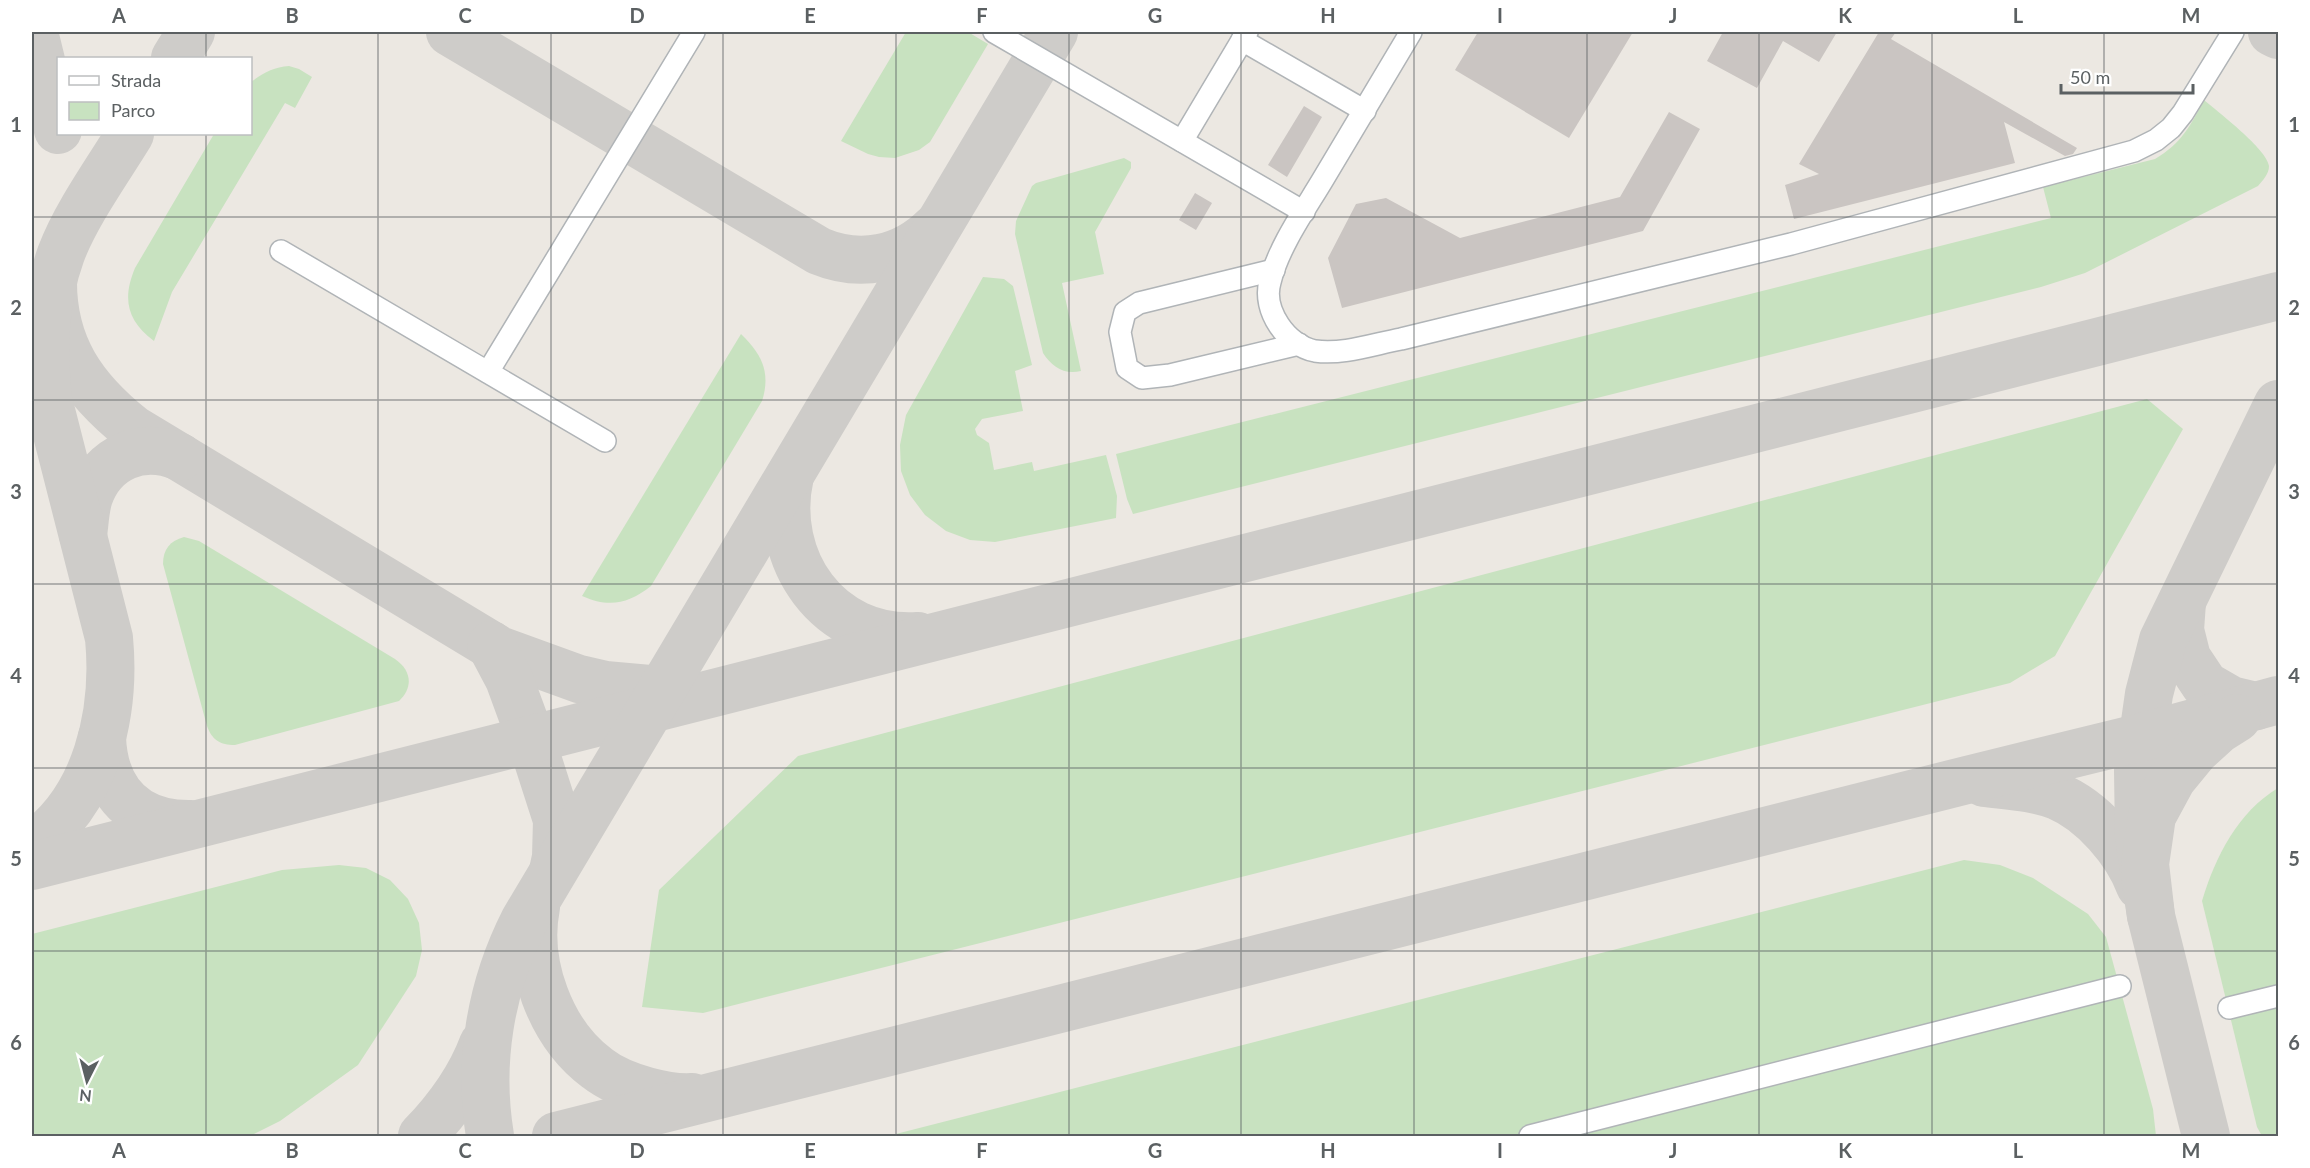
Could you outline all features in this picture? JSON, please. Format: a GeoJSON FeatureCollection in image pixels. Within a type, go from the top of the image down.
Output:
{"type":"FeatureCollection","features":[{"type":"Feature","properties":{"kind":"lane"},"geometry":{"type":"LineString","coordinates":[[488,372],[694,32]]}},
{"type":"Feature","properties":{"kind":"lane"},"geometry":{"type":"LineString","coordinates":[[994,32],[1304,212]]}},
{"type":"Feature","properties":{"kind":"lane"},"geometry":{"type":"LineString","coordinates":[[1411,32],[1304,212],[1269,284],[1272,311],[1278,324],[1292,341],[1314,351],[1339,351],[1401,339],[1791,244],[2134,150],[2156,140],[2171,128],[2183,113],[2233,32]]}},
{"type":"Feature","properties":{"kind":"lane"},"geometry":{"type":"LineString","coordinates":[[1182,141],[1244,36],[1365,111]]}},
{"type":"Feature","properties":{"kind":"lane"},"geometry":{"type":"LineString","coordinates":[[281,251],[605,441]]}},
{"type":"Feature","properties":{"kind":"lane"},"geometry":{"type":"LineString","coordinates":[[1274,270],[1139,303],[1125,312],[1120,332],[1127,368],[1142,378],[1170,375],[1299,344]]}},
{"type":"Feature","properties":{"kind":"lane"},"geometry":{"type":"LineString","coordinates":[[1530,1137],[2120,986]]}},
{"type":"Feature","properties":{"kind":"lane"},"geometry":{"type":"LineString","coordinates":[[2229,1008],[2278,996]]}},
{"type":"Feature","properties":{"kind":"green space"},"geometry":{"type":"Polygon","coordinates":[[[906,32],[968,32],[988,44],[930,142],[919,150],[895,158],[879,157],[841,141],[906,32]]]}},
{"type":"Feature","properties":{"kind":"green space"},"geometry":{"type":"Polygon","coordinates":[[[289,66],[312,77],[295,108],[285,103],[172,292],[154,341],[138,326],[130,309],[129,290],[135,268],[213,135],[252,135],[252,81],[278,68],[289,66]]]}},
{"type":"Feature","properties":{"kind":"green space"},"geometry":{"type":"Polygon","coordinates":[[[2204,100],[2260,150],[2269,166],[2265,177],[2258,186],[2085,273],[2041,287],[1133,514],[1127,499],[1116,454],[2051,218],[2043,187],[2155,159],[2179,140],[2204,100]]]}},
{"type":"Feature","properties":{"kind":"green space"},"geometry":{"type":"Polygon","coordinates":[[[1124,158],[1131,162],[1131,168],[1095,232],[1104,274],[1062,283],[1081,371],[1064,371],[1054,366],[1043,353],[1015,234],[1016,221],[1032,186],[1036,183],[1124,158]]]}},
{"type":"Feature","properties":{"kind":"green space"},"geometry":{"type":"Polygon","coordinates":[[[983,277],[1004,279],[1013,286],[1032,365],[1015,371],[1023,411],[982,419],[975,429],[977,435],[989,443],[994,470],[1032,462],[1034,471],[1106,455],[1117,496],[1116,518],[995,542],[970,540],[946,531],[925,515],[910,495],[901,471],[900,445],[906,415],[983,277]]]}},
{"type":"Feature","properties":{"kind":"green space"},"geometry":{"type":"Polygon","coordinates":[[[741,334],[763,364],[765,391],[762,401],[651,586],[634,597],[618,602],[601,602],[582,596],[741,334]]]}},
{"type":"Feature","properties":{"kind":"green space"},"geometry":{"type":"Polygon","coordinates":[[[2147,399],[2183,429],[2055,656],[2010,683],[703,1013],[642,1007],[659,890],[798,756],[2147,399]]]}},
{"type":"Feature","properties":{"kind":"green space"},"geometry":{"type":"Polygon","coordinates":[[[184,537],[199,541],[395,659],[404,668],[409,679],[404,696],[399,701],[235,745],[217,741],[207,726],[163,564],[168,546],[184,537]]]}},
{"type":"Feature","properties":{"kind":"green space"},"geometry":{"type":"Polygon","coordinates":[[[2278,788],[2278,1136],[2262,1136],[2257,1127],[2202,901],[2221,852],[2230,837],[2251,810],[2278,788]]]}},
{"type":"Feature","properties":{"kind":"green space"},"geometry":{"type":"Polygon","coordinates":[[[1964,860],[2000,865],[2033,878],[2088,914],[2106,937],[2153,1109],[2156,1136],[888,1136],[1964,860]]]}},
{"type":"Feature","properties":{"kind":"green space"},"geometry":{"type":"Polygon","coordinates":[[[339,865],[366,868],[390,880],[408,899],[419,923],[422,950],[416,976],[358,1065],[280,1121],[250,1136],[32,1136],[32,934],[282,870],[339,865]]]}},
{"type":"Feature","properties":{"kind":"building"},"geometry":{"type":"Polygon","coordinates":[[[1478,32],[1633,32],[1569,138],[1455,70],[1478,32]]]}},
{"type":"Feature","properties":{"kind":"building"},"geometry":{"type":"Polygon","coordinates":[[[1723,32],[1837,32],[1819,62],[1783,41],[1757,88],[1707,61],[1723,32]]]}},
{"type":"Feature","properties":{"kind":"building"},"geometry":{"type":"Polygon","coordinates":[[[1879,32],[1896,32],[1891,39],[2077,148],[2073,154],[2065,156],[2004,122],[2015,163],[1794,219],[1785,185],[1819,174],[1799,164],[1879,32]]]}},
{"type":"Feature","properties":{"kind":"building"},"geometry":{"type":"Polygon","coordinates":[[[1304,106],[1322,117],[1287,177],[1268,165],[1304,106]]]}},
{"type":"Feature","properties":{"kind":"building"},"geometry":{"type":"Polygon","coordinates":[[[1669,112],[1700,129],[1643,231],[1342,308],[1328,258],[1356,204],[1386,198],[1460,238],[1620,197],[1669,112]]]}},
{"type":"Feature","properties":{"kind":"building"},"geometry":{"type":"Polygon","coordinates":[[[1195,193],[1212,203],[1196,230],[1179,220],[1195,193]]]}},
{"type":"Feature","properties":{"kind":"taxiway"},"geometry":{"type":"LineString","coordinates":[[34,32],[57,126]]}},
{"type":"Feature","properties":{"kind":"taxiway"},"geometry":{"type":"LineString","coordinates":[[176,57],[191,32]]}},
{"type":"Feature","properties":{"kind":"taxiway"},"geometry":{"type":"LineString","coordinates":[[450,32],[819,251],[850,259],[880,258],[909,247],[923,239],[935,228]]}},
{"type":"Feature","properties":{"kind":"taxiway"},"geometry":{"type":"LineString","coordinates":[[490,1136],[485,1081],[490,1026],[503,973],[524,921],[1054,32]]}},
{"type":"Feature","properties":{"kind":"taxiway"},"geometry":{"type":"LineString","coordinates":[[2272,32],[2278,35]]}},
{"type":"Feature","properties":{"kind":"taxiway"},"geometry":{"type":"LineString","coordinates":[[32,845],[54,827],[87,780],[98,753],[105,724],[110,666],[109,638],[48,399],[45,344],[48,307],[55,272],[67,239],[129,135]]}},
{"type":"Feature","properties":{"kind":"taxiway"},"geometry":{"type":"LineString","coordinates":[[53,279],[58,325],[74,364],[85,382],[99,398],[133,429],[499,650],[579,679],[605,685],[672,691]]}},
{"type":"Feature","properties":{"kind":"taxiway"},"geometry":{"type":"LineString","coordinates":[[32,866],[2278,296]]}},
{"type":"Feature","properties":{"kind":"taxiway"},"geometry":{"type":"LineString","coordinates":[[2151,916],[2139,837],[2138,771],[2149,694],[2163,640],[2278,404]]}},
{"type":"Feature","properties":{"kind":"taxiway"},"geometry":{"type":"LineString","coordinates":[[83,535],[89,497],[95,483],[114,463],[138,452],[166,452],[180,457]]}},
{"type":"Feature","properties":{"kind":"taxiway"},"geometry":{"type":"LineString","coordinates":[[790,476],[786,507],[789,537],[798,565],[813,589],[833,610],[857,625],[886,634],[918,636]]}},
{"type":"Feature","properties":{"kind":"taxiway"},"geometry":{"type":"LineString","coordinates":[[2182,602],[2180,630],[2187,658],[2205,685],[2231,700],[2256,706]]}},
{"type":"Feature","properties":{"kind":"taxiway"},"geometry":{"type":"LineString","coordinates":[[491,645],[509,679],[557,820],[556,857],[553,871]]}},
{"type":"Feature","properties":{"kind":"taxiway"},"geometry":{"type":"LineString","coordinates":[[556,1136],[2142,737],[2278,700]]}},
{"type":"Feature","properties":{"kind":"taxiway"},"geometry":{"type":"LineString","coordinates":[[2206,1136],[2151,916],[2145,864],[2152,816],[2172,779],[2195,751],[2218,730],[2237,718]]}},
{"type":"Feature","properties":{"kind":"taxiway"},"geometry":{"type":"LineString","coordinates":[[102,737],[109,774],[116,789],[126,802],[154,819],[191,824]]}},
{"type":"Feature","properties":{"kind":"taxiway"},"geometry":{"type":"LineString","coordinates":[[1984,783],[2021,787],[2057,796],[2083,811],[2118,846],[2140,886]]}},
{"type":"Feature","properties":{"kind":"taxiway"},"geometry":{"type":"LineString","coordinates":[[536,907],[534,951],[538,973],[554,1016],[566,1036],[580,1053],[614,1079],[658,1094],[692,1097]]}},
{"type":"Feature","properties":{"kind":"taxiway"},"geometry":{"type":"LineString","coordinates":[[422,1136],[457,1093],[472,1069],[483,1044]]}}]}
